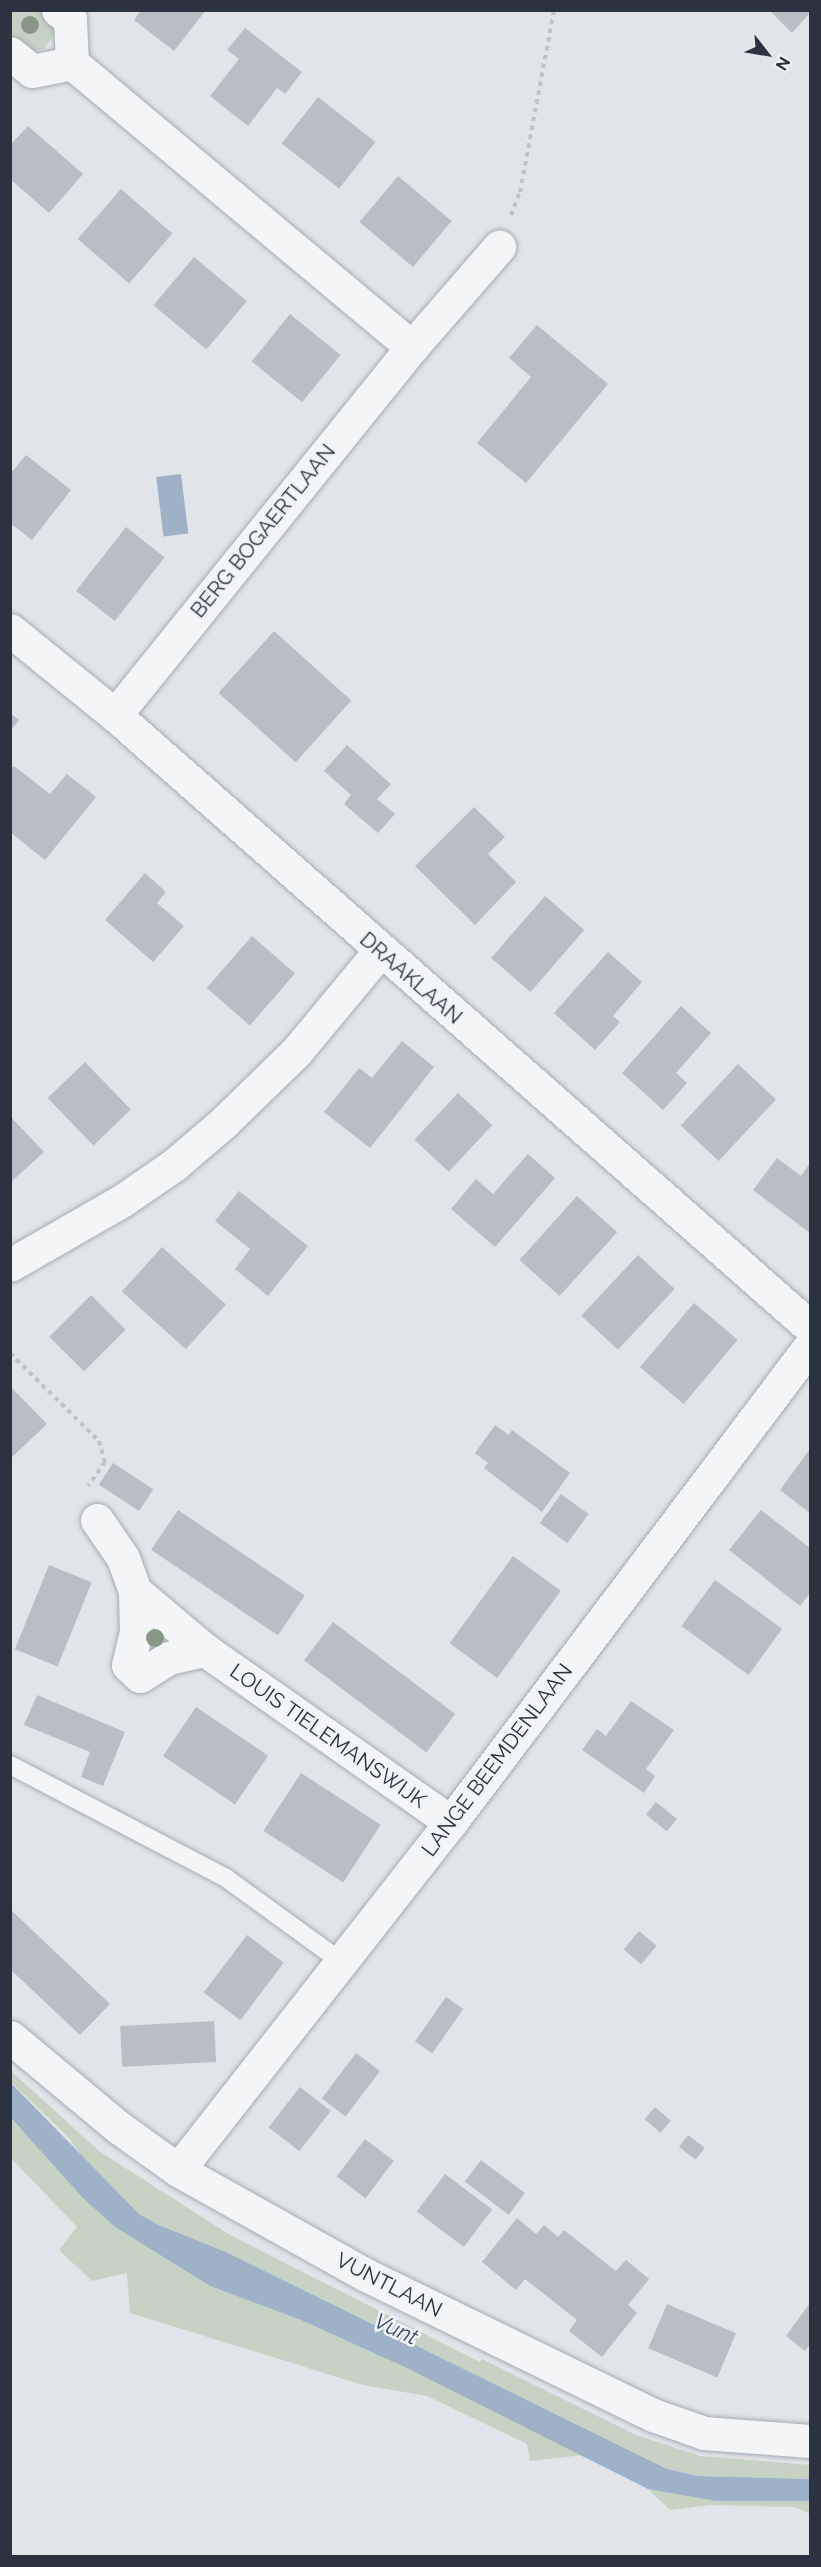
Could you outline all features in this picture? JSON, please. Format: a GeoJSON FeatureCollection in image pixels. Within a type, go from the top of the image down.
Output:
{"type":"FeatureCollection","features":[{"type":"Feature","properties":{"kind":"street"},"geometry":{"type":"LineString","coordinates":[[58,10],[69,19],[72,63],[412,347]]}},
{"type":"Feature","properties":{"kind":"street"},"geometry":{"type":"LineString","coordinates":[[10,53],[32,71],[72,63]]}},
{"type":"Feature","properties":{"kind":"street","name":"BERG BOGAERTLAAN"},"geometry":{"type":"LineString","coordinates":[[115,715],[412,347],[499,247]]}},
{"type":"Feature","properties":{"kind":"street","name":"DRAAKLAAN"},"geometry":{"type":"LineString","coordinates":[[10,630],[115,715],[380,951],[810,1327]]}},
{"type":"Feature","properties":{"kind":"street"},"geometry":{"type":"LineString","coordinates":[[10,1265],[123,1200],[174,1166],[224,1124],[296,1052],[380,951]]}},
{"type":"Feature","properties":{"kind":"street","name":"LANGE BEEMDENLAAN"},"geometry":{"type":"LineString","coordinates":[[178,2170],[339,1960],[451,1822],[810,1346]]}},
{"type":"Feature","properties":{"kind":"street","name":"LOUIS TIELEMANSWIJK"},"geometry":{"type":"LineString","coordinates":[[97,1520],[123,1558],[135,1591],[136,1631],[128,1665],[140,1676],[169,1658],[205,1650]]}},
{"type":"Feature","properties":{"kind":"street","name":"LOUIS TIELEMANSWIJK"},"geometry":{"type":"LineString","coordinates":[[135,1591],[205,1650],[451,1822]]}},
{"type":"Feature","properties":{"kind":"street","name":"VUNTLAAN"},"geometry":{"type":"LineString","coordinates":[[10,2037],[118,2127],[178,2170],[366,2276],[653,2415],[704,2433],[810,2441]]}},
{"type":"Feature","properties":{"kind":"lane"},"geometry":{"type":"LineString","coordinates":[[10,1765],[226,1878],[339,1960]]}},
{"type":"Feature","properties":{"kind":"path"},"geometry":{"type":"LineString","coordinates":[[499,247],[520,192],[554,10]]}},
{"type":"Feature","properties":{"kind":"path"},"geometry":{"type":"LineString","coordinates":[[10,1353],[99,1442],[105,1462],[81,1496],[97,1520]]}},
{"type":"Feature","properties":{"kind":"green space"},"geometry":{"type":"Polygon","coordinates":[[[10,11],[45,11],[57,32],[43,49],[33,51],[11,36],[10,11]]]}},
{"type":"Feature","properties":{"kind":"green space"},"geometry":{"type":"Polygon","coordinates":[[[11,2071],[99,2151],[230,2235],[480,2362],[482,2359],[636,2435],[700,2456],[810,2465],[810,2479],[698,2476],[667,2469],[226,2252],[159,2225],[139,2214],[83,2158],[69,2138],[11,2082],[11,2071]]]}},
{"type":"Feature","properties":{"kind":"green space"},"geometry":{"type":"Polygon","coordinates":[[[10,2118],[115,2227],[210,2286],[301,2320],[409,2369],[583,2455],[530,2461],[527,2444],[427,2396],[363,2385],[130,2313],[127,2273],[92,2281],[59,2250],[77,2227],[11,2158],[10,2118]]]}},
{"type":"Feature","properties":{"kind":"green space"},"geometry":{"type":"Polygon","coordinates":[[[648,2489],[715,2501],[810,2501],[810,2514],[795,2507],[711,2505],[670,2510],[648,2489]]]}},
{"type":"Feature","properties":{"kind":"water"},"geometry":{"type":"Polygon","coordinates":[[[181,474],[188,534],[163,537],[156,477],[181,474]]]}},
{"type":"Feature","properties":{"kind":"water"},"geometry":{"type":"Polygon","coordinates":[[[10,2082],[139,2214],[159,2225],[226,2252],[667,2469],[698,2476],[810,2479],[810,2501],[715,2501],[648,2489],[409,2369],[301,2320],[210,2286],[115,2227],[83,2198],[11,2118],[10,2082]]]}},
{"type":"Feature","properties":{"kind":"building"},"geometry":{"type":"Polygon","coordinates":[[[141,10],[206,10],[174,51],[134,20],[141,10]]]}},
{"type":"Feature","properties":{"kind":"building"},"geometry":{"type":"Polygon","coordinates":[[[769,10],[810,10],[810,13],[792,33],[769,10]]]}},
{"type":"Feature","properties":{"kind":"building"},"geometry":{"type":"Polygon","coordinates":[[[245,28],[302,72],[285,94],[277,88],[248,126],[210,96],[239,59],[227,50],[245,28]]]}},
{"type":"Feature","properties":{"kind":"building"},"geometry":{"type":"Polygon","coordinates":[[[318,97],[376,142],[339,188],[282,143],[318,97]]]}},
{"type":"Feature","properties":{"kind":"building"},"geometry":{"type":"Polygon","coordinates":[[[28,126],[83,174],[49,213],[10,179],[10,145],[28,126]]]}},
{"type":"Feature","properties":{"kind":"building"},"geometry":{"type":"Polygon","coordinates":[[[398,176],[452,221],[413,267],[359,222],[398,176]]]}},
{"type":"Feature","properties":{"kind":"building"},"geometry":{"type":"Polygon","coordinates":[[[121,189],[172,234],[129,283],[78,239],[121,189]]]}},
{"type":"Feature","properties":{"kind":"building"},"geometry":{"type":"Polygon","coordinates":[[[194,257],[247,301],[206,350],[154,305],[194,257]]]}},
{"type":"Feature","properties":{"kind":"building"},"geometry":{"type":"Polygon","coordinates":[[[290,314],[341,355],[302,402],[252,361],[290,314]]]}},
{"type":"Feature","properties":{"kind":"building"},"geometry":{"type":"Polygon","coordinates":[[[537,325],[608,384],[526,483],[477,443],[531,377],[509,358],[537,325]]]}},
{"type":"Feature","properties":{"kind":"building"},"geometry":{"type":"Polygon","coordinates":[[[26,455],[71,490],[32,540],[10,523],[10,474],[26,455]]]}},
{"type":"Feature","properties":{"kind":"building"},"geometry":{"type":"Polygon","coordinates":[[[126,527],[165,557],[115,621],[76,591],[126,527]]]}},
{"type":"Feature","properties":{"kind":"building"},"geometry":{"type":"Polygon","coordinates":[[[274,631],[351,701],[296,762],[218,693],[274,631]]]}},
{"type":"Feature","properties":{"kind":"building"},"geometry":{"type":"Polygon","coordinates":[[[10,713],[19,720],[10,731],[10,713]]]}},
{"type":"Feature","properties":{"kind":"building"},"geometry":{"type":"Polygon","coordinates":[[[347,745],[391,784],[377,799],[395,814],[378,833],[344,804],[351,795],[324,771],[347,745]]]}},
{"type":"Feature","properties":{"kind":"building"},"geometry":{"type":"Polygon","coordinates":[[[14,766],[50,794],[67,774],[96,797],[45,860],[10,832],[10,770],[14,766]]]}},
{"type":"Feature","properties":{"kind":"building"},"geometry":{"type":"Polygon","coordinates":[[[474,807],[505,837],[488,854],[516,882],[475,925],[415,866],[474,807]]]}},
{"type":"Feature","properties":{"kind":"building"},"geometry":{"type":"Polygon","coordinates":[[[145,873],[166,892],[157,903],[184,926],[153,962],[105,920],[145,873]]]}},
{"type":"Feature","properties":{"kind":"building"},"geometry":{"type":"Polygon","coordinates":[[[545,896],[584,930],[530,992],[491,958],[545,896]]]}},
{"type":"Feature","properties":{"kind":"building"},"geometry":{"type":"Polygon","coordinates":[[[252,936],[295,973],[250,1025],[207,988],[252,936]]]}},
{"type":"Feature","properties":{"kind":"building"},"geometry":{"type":"Polygon","coordinates":[[[608,952],[642,982],[613,1016],[620,1022],[595,1050],[554,1013],[608,952]]]}},
{"type":"Feature","properties":{"kind":"building"},"geometry":{"type":"Polygon","coordinates":[[[681,1006],[711,1033],[676,1073],[687,1083],[663,1110],[622,1073],[681,1006]]]}},
{"type":"Feature","properties":{"kind":"building"},"geometry":{"type":"Polygon","coordinates":[[[402,1041],[434,1067],[370,1148],[324,1112],[359,1068],[372,1078],[402,1041]]]}},
{"type":"Feature","properties":{"kind":"building"},"geometry":{"type":"Polygon","coordinates":[[[85,1062],[131,1109],[93,1146],[48,1098],[85,1062]]]}},
{"type":"Feature","properties":{"kind":"building"},"geometry":{"type":"Polygon","coordinates":[[[738,1064],[776,1099],[719,1161],[681,1125],[738,1064]]]}},
{"type":"Feature","properties":{"kind":"building"},"geometry":{"type":"Polygon","coordinates":[[[458,1093],[492,1125],[449,1172],[414,1140],[458,1093]]]}},
{"type":"Feature","properties":{"kind":"building"},"geometry":{"type":"Polygon","coordinates":[[[10,1116],[44,1152],[10,1183],[10,1116]]]}},
{"type":"Feature","properties":{"kind":"building"},"geometry":{"type":"Polygon","coordinates":[[[528,1154],[555,1178],[495,1247],[451,1209],[476,1179],[493,1194],[528,1154]]]}},
{"type":"Feature","properties":{"kind":"building"},"geometry":{"type":"Polygon","coordinates":[[[777,1158],[801,1176],[810,1163],[810,1233],[753,1190],[777,1158]]]}},
{"type":"Feature","properties":{"kind":"building"},"geometry":{"type":"Polygon","coordinates":[[[239,1191],[308,1246],[268,1296],[235,1269],[250,1249],[215,1221],[239,1191]]]}},
{"type":"Feature","properties":{"kind":"building"},"geometry":{"type":"Polygon","coordinates":[[[577,1196],[617,1232],[560,1296],[519,1260],[577,1196]]]}},
{"type":"Feature","properties":{"kind":"building"},"geometry":{"type":"Polygon","coordinates":[[[162,1247],[226,1305],[186,1349],[122,1292],[162,1247]]]}},
{"type":"Feature","properties":{"kind":"building"},"geometry":{"type":"Polygon","coordinates":[[[638,1255],[675,1289],[618,1350],[581,1316],[638,1255]]]}},
{"type":"Feature","properties":{"kind":"building"},"geometry":{"type":"Polygon","coordinates":[[[91,1295],[126,1330],[84,1371],[49,1337],[91,1295]]]}},
{"type":"Feature","properties":{"kind":"building"},"geometry":{"type":"Polygon","coordinates":[[[694,1303],[738,1340],[684,1404],[640,1367],[694,1303]]]}},
{"type":"Feature","properties":{"kind":"building"},"geometry":{"type":"Polygon","coordinates":[[[10,1386],[47,1424],[10,1459],[10,1386]]]}},
{"type":"Feature","properties":{"kind":"building"},"geometry":{"type":"Polygon","coordinates":[[[495,1425],[509,1435],[512,1430],[570,1473],[542,1512],[484,1468],[488,1463],[475,1453],[495,1425]]]}},
{"type":"Feature","properties":{"kind":"building"},"geometry":{"type":"Polygon","coordinates":[[[810,1449],[810,1513],[780,1490],[810,1449]]]}},
{"type":"Feature","properties":{"kind":"building"},"geometry":{"type":"Polygon","coordinates":[[[113,1463],[153,1489],[139,1511],[99,1485],[113,1463]]]}},
{"type":"Feature","properties":{"kind":"building"},"geometry":{"type":"Polygon","coordinates":[[[561,1494],[589,1514],[567,1543],[540,1523],[561,1494]]]}},
{"type":"Feature","properties":{"kind":"building"},"geometry":{"type":"Polygon","coordinates":[[[178,1510],[305,1596],[278,1635],[151,1550],[178,1510]]]}},
{"type":"Feature","properties":{"kind":"building"},"geometry":{"type":"Polygon","coordinates":[[[761,1510],[810,1548],[810,1593],[800,1606],[729,1550],[761,1510]]]}},
{"type":"Feature","properties":{"kind":"building"},"geometry":{"type":"Polygon","coordinates":[[[513,1556],[561,1591],[497,1678],[450,1643],[513,1556]]]}},
{"type":"Feature","properties":{"kind":"building"},"geometry":{"type":"Polygon","coordinates":[[[49,1565],[92,1582],[58,1667],[15,1649],[49,1565]]]}},
{"type":"Feature","properties":{"kind":"building"},"geometry":{"type":"Polygon","coordinates":[[[715,1580],[782,1629],[749,1675],[681,1626],[715,1580]]]}},
{"type":"Feature","properties":{"kind":"building"},"geometry":{"type":"Polygon","coordinates":[[[333,1622],[455,1714],[426,1752],[304,1660],[333,1622]]]}},
{"type":"Feature","properties":{"kind":"building"},"geometry":{"type":"Polygon","coordinates":[[[37,1695],[125,1732],[103,1786],[81,1777],[90,1752],[24,1725],[37,1695]]]}},
{"type":"Feature","properties":{"kind":"building"},"geometry":{"type":"Polygon","coordinates":[[[631,1701],[674,1730],[646,1769],[655,1776],[644,1793],[582,1750],[597,1729],[606,1736],[631,1701]]]}},
{"type":"Feature","properties":{"kind":"building"},"geometry":{"type":"Polygon","coordinates":[[[196,1707],[268,1756],[235,1805],[163,1756],[196,1707]]]}},
{"type":"Feature","properties":{"kind":"building"},"geometry":{"type":"Polygon","coordinates":[[[301,1773],[381,1825],[343,1883],[263,1831],[301,1773]]]}},
{"type":"Feature","properties":{"kind":"building"},"geometry":{"type":"Polygon","coordinates":[[[656,1802],[677,1819],[667,1831],[646,1814],[656,1802]]]}},
{"type":"Feature","properties":{"kind":"building"},"geometry":{"type":"Polygon","coordinates":[[[10,1909],[110,2004],[80,2035],[10,1969],[10,1909]]]}},
{"type":"Feature","properties":{"kind":"building"},"geometry":{"type":"Polygon","coordinates":[[[639,1931],[657,1946],[641,1964],[624,1949],[639,1931]]]}},
{"type":"Feature","properties":{"kind":"building"},"geometry":{"type":"Polygon","coordinates":[[[247,1935],[284,1963],[240,2020],[204,1993],[247,1935]]]}},
{"type":"Feature","properties":{"kind":"building"},"geometry":{"type":"Polygon","coordinates":[[[446,1997],[463,2009],[432,2053],[415,2041],[446,1997]]]}},
{"type":"Feature","properties":{"kind":"building"},"geometry":{"type":"Polygon","coordinates":[[[214,2021],[216,2062],[122,2067],[120,2026],[214,2021]]]}},
{"type":"Feature","properties":{"kind":"building"},"geometry":{"type":"Polygon","coordinates":[[[356,2053],[380,2071],[346,2117],[322,2099],[356,2053]]]}},
{"type":"Feature","properties":{"kind":"building"},"geometry":{"type":"Polygon","coordinates":[[[300,2087],[331,2111],[299,2151],[269,2127],[300,2087]]]}},
{"type":"Feature","properties":{"kind":"building"},"geometry":{"type":"Polygon","coordinates":[[[655,2107],[671,2121],[660,2133],[645,2119],[655,2107]]]}},
{"type":"Feature","properties":{"kind":"building"},"geometry":{"type":"Polygon","coordinates":[[[688,2135],[705,2148],[696,2160],[679,2147],[688,2135]]]}},
{"type":"Feature","properties":{"kind":"building"},"geometry":{"type":"Polygon","coordinates":[[[365,2139],[394,2161],[365,2198],[337,2177],[365,2139]]]}},
{"type":"Feature","properties":{"kind":"building"},"geometry":{"type":"Polygon","coordinates":[[[481,2160],[525,2193],[509,2215],[465,2182],[481,2160]]]}},
{"type":"Feature","properties":{"kind":"building"},"geometry":{"type":"Polygon","coordinates":[[[445,2174],[492,2210],[464,2247],[417,2212],[445,2174]]]}},
{"type":"Feature","properties":{"kind":"building"},"geometry":{"type":"Polygon","coordinates":[[[517,2218],[536,2234],[544,2225],[558,2237],[564,2230],[616,2271],[626,2260],[649,2279],[628,2305],[637,2313],[602,2357],[569,2331],[577,2320],[525,2279],[516,2290],[482,2262],[517,2218]]]}},
{"type":"Feature","properties":{"kind":"building"},"geometry":{"type":"Polygon","coordinates":[[[810,2303],[810,2344],[805,2351],[786,2336],[810,2303]]]}},
{"type":"Feature","properties":{"kind":"building"},"geometry":{"type":"Polygon","coordinates":[[[667,2304],[736,2333],[717,2377],[648,2348],[667,2304]]]}},
{"type":"Feature","properties":{"kind":"water label","name":"Vunt"},"geometry":{"type":"Point","coordinates":[396,2329]}}]}
